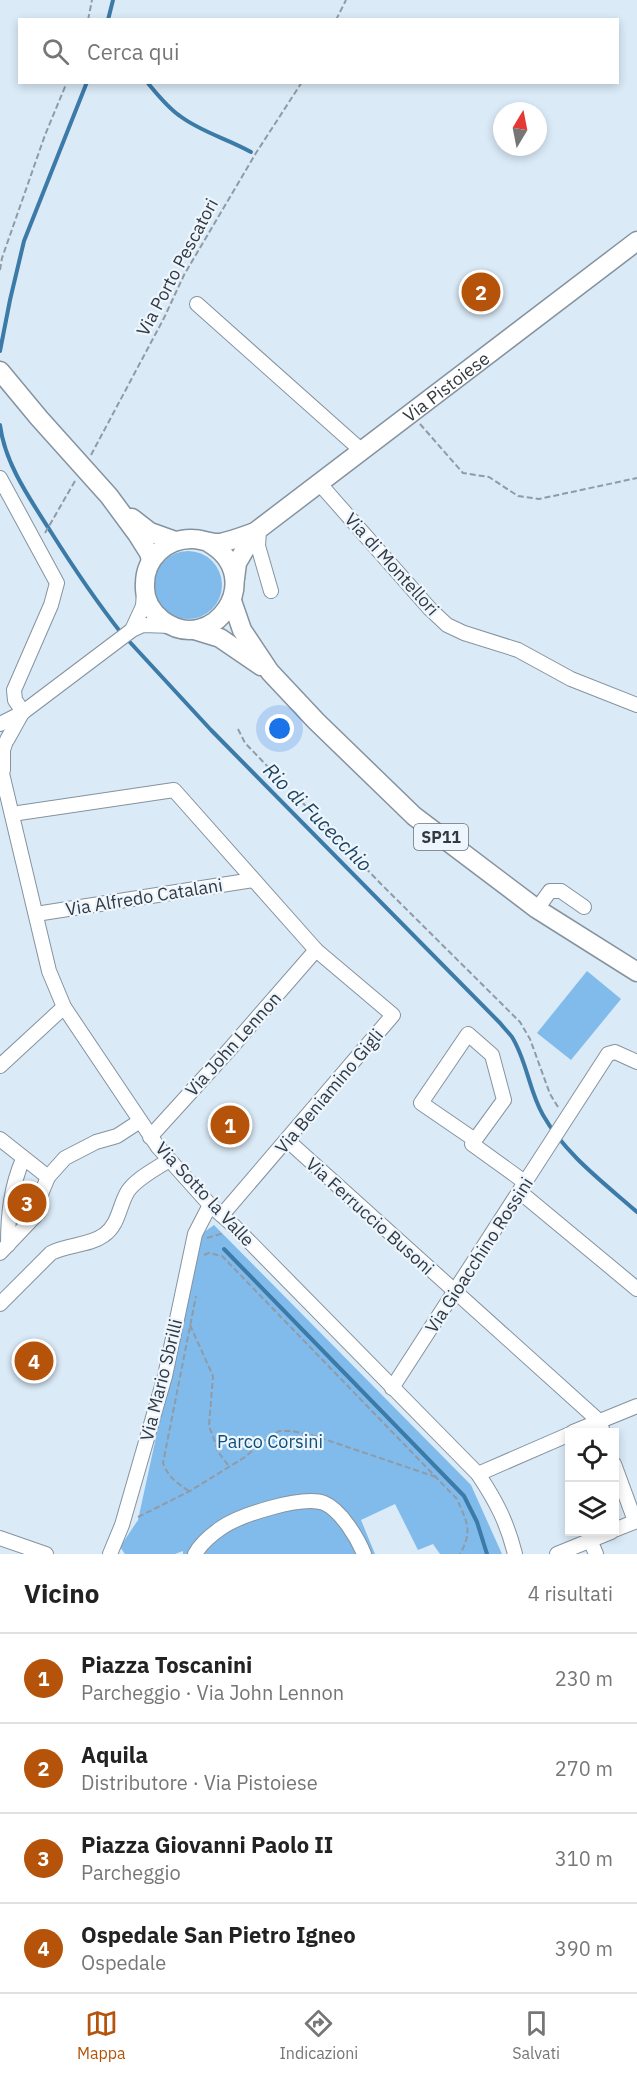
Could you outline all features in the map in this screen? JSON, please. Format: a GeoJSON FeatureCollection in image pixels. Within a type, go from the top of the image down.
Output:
{"type":"FeatureCollection","features":[{"type":"Feature","properties":{"kind":"main road","name":"Via Pistoiese"},"geometry":{"type":"LineString","coordinates":[[209,543],[221,543],[257,531],[637,241]]}},
{"type":"Feature","properties":{"kind":"main road"},"geometry":{"type":"LineString","coordinates":[[5,377],[109,496],[149,552],[151,560]]}},
{"type":"Feature","properties":{"kind":"main road"},"geometry":{"type":"LineString","coordinates":[[109,496],[150,532],[175,541]]}},
{"type":"Feature","properties":{"kind":"main road","name":"Via Pistoiese"},"geometry":{"type":"LineString","coordinates":[[235,581],[237,562],[257,531]]}},
{"type":"Feature","properties":{"kind":"main road"},"geometry":{"type":"LineString","coordinates":[[181,628],[202,627],[215,622],[232,601],[235,581],[234,573],[222,552],[209,543],[192,539],[175,541],[161,549],[151,560],[144,587],[153,611],[163,620],[181,628],[208,633],[220,638],[270,672]]}},
{"type":"Feature","properties":{"kind":"main road","name":"SP11"},"geometry":{"type":"LineString","coordinates":[[232,601],[242,630],[270,672],[316,721],[414,816],[537,909],[637,972]]}},
{"type":"Feature","properties":{"kind":"street"},"geometry":{"type":"LineString","coordinates":[[197,304],[362,451]]}},
{"type":"Feature","properties":{"kind":"street"},"geometry":{"type":"LineString","coordinates":[[0,478],[57,583],[51,605],[14,690],[15,700],[22,712]]}},
{"type":"Feature","properties":{"kind":"street","name":"Via di Montellori"},"geometry":{"type":"LineString","coordinates":[[319,483],[430,609],[447,625],[464,633],[518,650],[571,679],[637,705]]}},
{"type":"Feature","properties":{"kind":"street"},"geometry":{"type":"LineString","coordinates":[[257,531],[258,546],[271,591]]}},
{"type":"Feature","properties":{"kind":"street"},"geometry":{"type":"LineString","coordinates":[[132,630],[143,606],[144,587]]}},
{"type":"Feature","properties":{"kind":"street"},"geometry":{"type":"LineString","coordinates":[[4,744],[5,730],[0,725],[22,712],[132,630],[143,625],[181,628]]}},
{"type":"Feature","properties":{"kind":"street"},"geometry":{"type":"LineString","coordinates":[[4,744],[22,712]]}},
{"type":"Feature","properties":{"kind":"street","name":"Via Sotto la Valle"},"geometry":{"type":"LineString","coordinates":[[4,744],[1,767],[50,971],[64,1007],[150,1137],[169,1160],[210,1205],[234,1226],[478,1474],[498,1505],[509,1531],[515,1554]]}},
{"type":"Feature","properties":{"kind":"street"},"geometry":{"type":"LineString","coordinates":[[12,813],[174,790],[316,950]]}},
{"type":"Feature","properties":{"kind":"street","name":"Via Alfredo Catalani"},"geometry":{"type":"LineString","coordinates":[[36,914],[253,880]]}},
{"type":"Feature","properties":{"kind":"street"},"geometry":{"type":"LineString","coordinates":[[537,909],[550,891],[561,891],[584,907]]}},
{"type":"Feature","properties":{"kind":"street","name":"Via John Lennon"},"geometry":{"type":"LineString","coordinates":[[150,1137],[316,950]]}},
{"type":"Feature","properties":{"kind":"street","name":"Via Beniamino Gigli"},"geometry":{"type":"LineString","coordinates":[[222,1215],[393,1015],[316,950]]}},
{"type":"Feature","properties":{"kind":"street"},"geometry":{"type":"LineString","coordinates":[[0,1066],[64,1007]]}},
{"type":"Feature","properties":{"kind":"street"},"geometry":{"type":"LineString","coordinates":[[475,1140],[421,1102],[468,1034],[492,1055],[504,1101],[475,1140],[472,1144],[637,1289]]}},
{"type":"Feature","properties":{"kind":"street","name":"Via Gioacchino Rossini"},"geometry":{"type":"LineString","coordinates":[[392,1388],[608,1054],[615,1052],[637,1062]]}},
{"type":"Feature","properties":{"kind":"street"},"geometry":{"type":"LineString","coordinates":[[4,1249],[39,1212],[41,1194],[48,1177],[65,1158],[96,1142],[117,1136],[140,1121]]}},
{"type":"Feature","properties":{"kind":"street"},"geometry":{"type":"LineString","coordinates":[[0,1139],[22,1159],[48,1177]]}},
{"type":"Feature","properties":{"kind":"street","name":"Via Ferruccio Busoni"},"geometry":{"type":"LineString","coordinates":[[287,1140],[601,1427]]}},
{"type":"Feature","properties":{"kind":"street"},"geometry":{"type":"LineString","coordinates":[[4,1249],[11,1197],[22,1159]]}},
{"type":"Feature","properties":{"kind":"street"},"geometry":{"type":"LineString","coordinates":[[0,1304],[51,1253],[62,1247],[96,1240],[105,1234],[119,1215],[129,1190],[169,1160]]}},
{"type":"Feature","properties":{"kind":"street","name":"Via Mario Sbrilli"},"geometry":{"type":"LineString","coordinates":[[110,1554],[122,1525],[165,1376],[195,1234],[210,1205]]}},
{"type":"Feature","properties":{"kind":"street"},"geometry":{"type":"LineString","coordinates":[[601,1427],[637,1406]]}},
{"type":"Feature","properties":{"kind":"street"},"geometry":{"type":"LineString","coordinates":[[478,1474],[565,1436]]}},
{"type":"Feature","properties":{"kind":"street"},"geometry":{"type":"LineString","coordinates":[[619,1475],[636,1521],[619,1528]]}},
{"type":"Feature","properties":{"kind":"street"},"geometry":{"type":"LineString","coordinates":[[195,1554],[201,1544],[222,1527],[274,1506],[309,1501],[325,1503],[339,1515],[358,1540],[364,1554]]}},
{"type":"Feature","properties":{"kind":"street"},"geometry":{"type":"LineString","coordinates":[[557,1554],[601,1536]]}},
{"type":"Feature","properties":{"kind":"street"},"geometry":{"type":"LineString","coordinates":[[591,1540],[597,1554]]}},
{"type":"Feature","properties":{"kind":"street"},"geometry":{"type":"LineString","coordinates":[[5,1544],[46,1554]]}},
{"type":"Feature","properties":{"kind":"path"},"geometry":{"type":"LineString","coordinates":[[88,18],[92,0]]}},
{"type":"Feature","properties":{"kind":"path"},"geometry":{"type":"LineString","coordinates":[[337,18],[346,0]]}},
{"type":"Feature","properties":{"kind":"path"},"geometry":{"type":"LineString","coordinates":[[0,270],[2,258],[45,135],[66,84]]}},
{"type":"Feature","properties":{"kind":"path","name":"Via Porto Pescatori"},"geometry":{"type":"LineString","coordinates":[[45,534],[62,501],[84,468],[159,328],[184,275],[256,153],[301,84]]}},
{"type":"Feature","properties":{"kind":"path"},"geometry":{"type":"LineString","coordinates":[[411,413],[463,473],[489,477],[518,496],[539,499],[637,478]]}},
{"type":"Feature","properties":{"kind":"path"},"geometry":{"type":"LineString","coordinates":[[238,729],[245,743],[382,885],[520,1022],[530,1039],[560,1130]]}},
{"type":"Feature","properties":{"kind":"path"},"geometry":{"type":"LineString","coordinates":[[204,1243],[208,1238],[220,1235],[234,1226]]}},
{"type":"Feature","properties":{"kind":"path"},"geometry":{"type":"LineString","coordinates":[[203,1249],[204,1255],[209,1253],[222,1256],[457,1499],[468,1522],[467,1541],[460,1554]]}},
{"type":"Feature","properties":{"kind":"path"},"geometry":{"type":"LineString","coordinates":[[190,1491],[167,1474],[163,1463],[197,1290]]}},
{"type":"Feature","properties":{"kind":"path"},"geometry":{"type":"LineString","coordinates":[[190,1324],[213,1376],[209,1426],[219,1453],[228,1466]]}},
{"type":"Feature","properties":{"kind":"path"},"geometry":{"type":"LineString","coordinates":[[122,1525],[190,1491],[245,1457],[279,1431],[315,1436],[438,1478]]}},
{"type":"Feature","properties":{"kind":"green space"},"geometry":{"type":"Polygon","coordinates":[[[181,551],[195,551],[207,556],[217,566],[222,585],[217,604],[207,614],[195,619],[181,619],[169,614],[159,604],[154,592],[154,578],[159,566],[169,556],[181,551]]]}},
{"type":"Feature","properties":{"kind":"green space"},"geometry":{"type":"Polygon","coordinates":[[[587,971],[621,999],[571,1060],[537,1033],[587,971]]]}},
{"type":"Feature","properties":{"kind":"green space","name":"Parco Corsini"},"geometry":{"type":"Polygon","coordinates":[[[214,1225],[471,1485],[502,1554],[440,1554],[433,1544],[418,1550],[395,1504],[361,1520],[375,1554],[183,1554],[183,1551],[175,1554],[125,1554],[120,1547],[138,1520],[200,1235],[214,1225]]]}},
{"type":"Feature","properties":{"kind":"waterway","name":"Rio di Fucecchio"},"geometry":{"type":"LineString","coordinates":[[108,18],[113,0]]}},
{"type":"Feature","properties":{"kind":"waterway","name":"Rio di Fucecchio"},"geometry":{"type":"LineString","coordinates":[[0,351],[24,241],[86,84]]}},
{"type":"Feature","properties":{"kind":"waterway"},"geometry":{"type":"LineString","coordinates":[[149,84],[171,109],[188,122],[251,152]]}},
{"type":"Feature","properties":{"kind":"waterway","name":"Rio di Fucecchio"},"geometry":{"type":"LineString","coordinates":[[0,425],[7,454],[27,494],[76,571],[122,634]]}},
{"type":"Feature","properties":{"kind":"waterway","name":"Rio di Fucecchio"},"geometry":{"type":"LineString","coordinates":[[127,639],[211,730],[500,1023],[517,1046],[538,1106],[562,1143],[637,1212]]}},
{"type":"Feature","properties":{"kind":"waterway"},"geometry":{"type":"LineString","coordinates":[[224,1249],[464,1496],[477,1522],[487,1554]]}},
{"type":"Feature","properties":{"kind":"place","name":"Aquila"},"geometry":{"type":"Point","coordinates":[481,292]}},
{"type":"Feature","properties":{"kind":"place","name":"Piazza Toscanini"},"geometry":{"type":"Point","coordinates":[230,1125]}},
{"type":"Feature","properties":{"kind":"place","name":"Piazza Giovanni Paolo II"},"geometry":{"type":"Point","coordinates":[27,1203]}},
{"type":"Feature","properties":{"kind":"place","name":"Ospedale San Pietro Igneo"},"geometry":{"type":"Point","coordinates":[34,1361]}}]}
